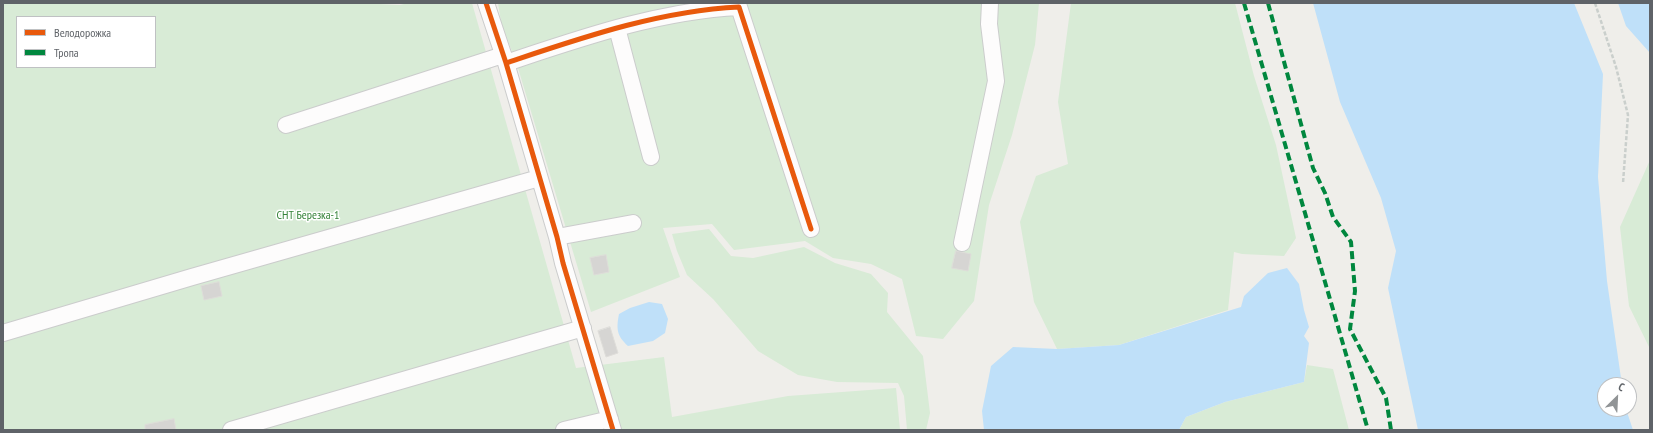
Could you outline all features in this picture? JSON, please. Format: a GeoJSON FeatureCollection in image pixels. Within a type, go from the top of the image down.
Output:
{"type":"FeatureCollection","features":[{"type":"Feature","properties":{"kind":"street"},"geometry":{"type":"LineString","coordinates":[[486,3],[612,424],[564,430]]}},
{"type":"Feature","properties":{"kind":"street"},"geometry":{"type":"LineString","coordinates":[[962,243],[996,81],[989,24],[990,3]]}},
{"type":"Feature","properties":{"kind":"street"},"geometry":{"type":"LineString","coordinates":[[286,125],[504,59],[590,35],[675,14],[718,8],[739,7],[811,229]]}},
{"type":"Feature","properties":{"kind":"street"},"geometry":{"type":"LineString","coordinates":[[617,28],[651,157]]}},
{"type":"Feature","properties":{"kind":"street"},"geometry":{"type":"LineString","coordinates":[[3,333],[200,274],[539,178]]}},
{"type":"Feature","properties":{"kind":"street"},"geometry":{"type":"LineString","coordinates":[[557,237],[633,223]]}},
{"type":"Feature","properties":{"kind":"street"},"geometry":{"type":"LineString","coordinates":[[230,430],[583,328]]}},
{"type":"Feature","properties":{"kind":"path"},"geometry":{"type":"LineString","coordinates":[[1595,3],[1616,67],[1628,115],[1623,183]]}},
{"type":"Feature","properties":{"kind":"green space","name":"СНТ Березка-1"},"geometry":{"type":"Polygon","coordinates":[[[3,3],[359,3],[400,5],[408,3],[472,3],[576,368],[664,357],[672,417],[788,396],[896,388],[900,430],[3,430],[3,3]]]}},
{"type":"Feature","properties":{"kind":"green space"},"geometry":{"type":"Polygon","coordinates":[[[498,3],[1039,3],[1035,45],[1012,135],[989,205],[974,301],[943,339],[916,336],[902,279],[871,264],[833,258],[805,241],[734,250],[712,224],[663,228],[680,277],[591,312],[518,68],[501,22],[498,3]]]}},
{"type":"Feature","properties":{"kind":"green space"},"geometry":{"type":"Polygon","coordinates":[[[1071,3],[1235,3],[1254,76],[1276,145],[1296,238],[1284,256],[1242,254],[1234,252],[1228,310],[1119,345],[1057,349],[1034,302],[1020,222],[1036,176],[1068,164],[1058,102],[1071,3]]]}},
{"type":"Feature","properties":{"kind":"green space"},"geometry":{"type":"Polygon","coordinates":[[[1650,160],[1650,349],[1629,306],[1620,227],[1650,160]]]}},
{"type":"Feature","properties":{"kind":"green space"},"geometry":{"type":"Polygon","coordinates":[[[709,229],[731,256],[753,258],[804,247],[835,263],[871,274],[888,293],[887,312],[923,356],[930,413],[926,430],[907,430],[904,396],[898,383],[837,382],[798,375],[758,351],[713,299],[687,275],[677,251],[672,234],[709,229]]]}},
{"type":"Feature","properties":{"kind":"green space"},"geometry":{"type":"Polygon","coordinates":[[[1307,365],[1333,369],[1349,430],[1179,430],[1186,417],[1225,402],[1304,382],[1307,365]]]}},
{"type":"Feature","properties":{"kind":"water"},"geometry":{"type":"Polygon","coordinates":[[[1313,3],[1574,3],[1603,74],[1598,177],[1607,281],[1621,377],[1597,377],[1597,417],[1629,417],[1633,430],[1418,430],[1388,288],[1396,251],[1381,198],[1340,102],[1313,3]]]}},
{"type":"Feature","properties":{"kind":"water"},"geometry":{"type":"Polygon","coordinates":[[[1618,3],[1650,3],[1650,53],[1626,26],[1618,3]]]}},
{"type":"Feature","properties":{"kind":"water"},"geometry":{"type":"Polygon","coordinates":[[[1287,268],[1299,284],[1309,327],[1304,336],[1309,343],[1304,382],[1225,402],[1186,417],[1179,430],[984,430],[982,411],[991,366],[1013,347],[1057,349],[1119,345],[1241,307],[1244,296],[1268,273],[1287,268]]]}},
{"type":"Feature","properties":{"kind":"water"},"geometry":{"type":"Polygon","coordinates":[[[649,302],[662,304],[668,319],[665,333],[653,341],[628,346],[618,332],[619,314],[630,308],[649,302]]]}},
{"type":"Feature","properties":{"kind":"building"},"geometry":{"type":"Polygon","coordinates":[[[956,251],[971,254],[968,271],[952,268],[956,251]]]}},
{"type":"Feature","properties":{"kind":"building"},"geometry":{"type":"Polygon","coordinates":[[[606,255],[609,272],[594,275],[590,258],[606,255]]]}},
{"type":"Feature","properties":{"kind":"building"},"geometry":{"type":"Polygon","coordinates":[[[219,282],[222,296],[204,300],[201,286],[219,282]]]}},
{"type":"Feature","properties":{"kind":"building"},"geometry":{"type":"Polygon","coordinates":[[[610,327],[618,353],[606,357],[598,331],[610,327]]]}},
{"type":"Feature","properties":{"kind":"building"},"geometry":{"type":"Polygon","coordinates":[[[174,419],[176,430],[145,430],[145,425],[174,419]]]}},
{"type":"Feature","properties":{"kind":"marked path"},"geometry":{"type":"LineString","coordinates":[[1244,3],[1368,430]]}},
{"type":"Feature","properties":{"kind":"marked path"},"geometry":{"type":"LineString","coordinates":[[1268,3],[1313,168],[1325,193],[1333,217],[1351,242],[1355,291],[1350,329],[1386,398],[1391,430]]}},
{"type":"Feature","properties":{"kind":"cycle path"},"geometry":{"type":"LineString","coordinates":[[486,3],[506,63],[557,237],[563,263],[613,430]]}},
{"type":"Feature","properties":{"kind":"cycle path"},"geometry":{"type":"LineString","coordinates":[[506,63],[591,35],[649,20],[679,14],[739,7],[811,229]]}}]}
